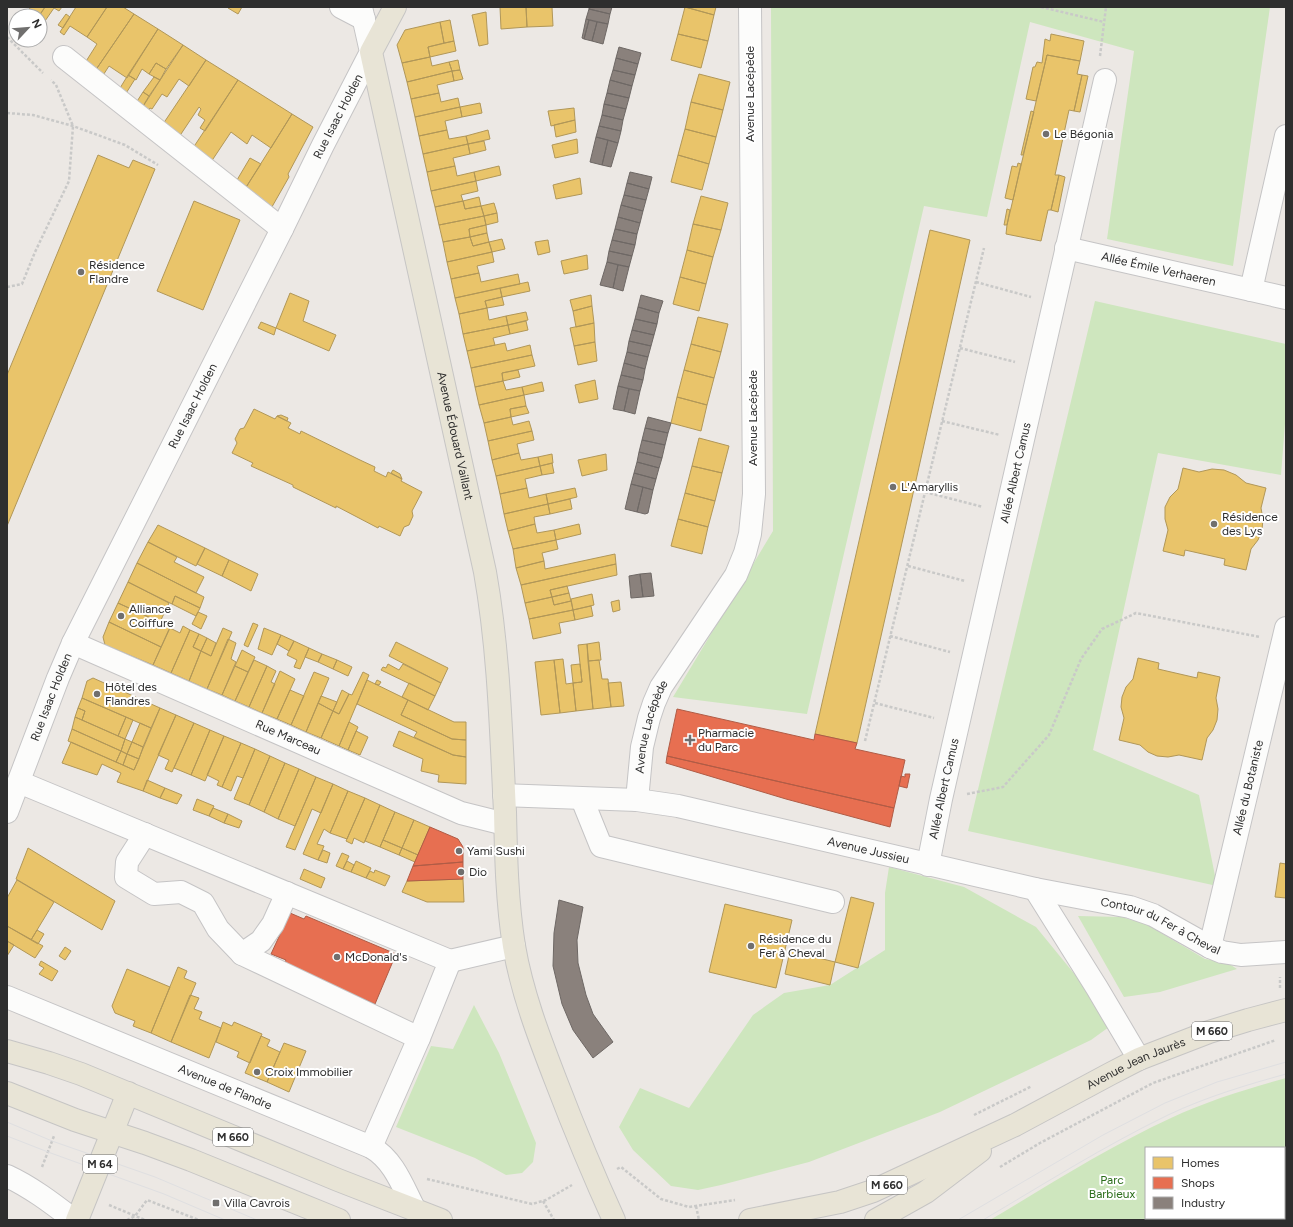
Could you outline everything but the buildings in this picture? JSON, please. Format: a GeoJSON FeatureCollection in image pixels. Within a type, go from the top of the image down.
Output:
{"type":"FeatureCollection","features":[{"type":"Feature","properties":{"kind":"main road","name":"Rue Isaac Holden"},"geometry":{"type":"LineString","coordinates":[[371,52],[395,7]]}},
{"type":"Feature","properties":{"kind":"main road","name":"Avenue Édouard Vaillant"},"geometry":{"type":"LineString","coordinates":[[371,52],[485,572],[494,626],[508,881],[514,946],[538,1035],[594,1176],[614,1220]]}},
{"type":"Feature","properties":{"kind":"main road","name":"Avenue Jean Jaurès"},"geometry":{"type":"LineString","coordinates":[[750,1220],[840,1202],[873,1192],[1015,1126],[1140,1059],[1209,1032],[1283,1010]]}},
{"type":"Feature","properties":{"kind":"main road","name":"M 660"},"geometry":{"type":"LineString","coordinates":[[7,1051],[63,1067],[128,1093],[338,1180],[388,1199],[413,1215],[441,1220]]}},
{"type":"Feature","properties":{"kind":"main road"},"geometry":{"type":"LineString","coordinates":[[7,1093],[61,1115],[191,1160],[339,1220]]}},
{"type":"Feature","properties":{"kind":"main road","name":"M 64"},"geometry":{"type":"LineString","coordinates":[[76,1220],[128,1093]]}},
{"type":"Feature","properties":{"kind":"main road","name":"Avenue Jean Jaurès"},"geometry":{"type":"LineString","coordinates":[[876,1220],[926,1192],[1015,1126]]}},
{"type":"Feature","properties":{"kind":"street"},"geometry":{"type":"LineString","coordinates":[[341,7],[362,13],[371,52]]}},
{"type":"Feature","properties":{"kind":"street","name":"Avenue Lacépède"},"geometry":{"type":"LineString","coordinates":[[636,800],[642,747],[649,718],[661,687],[736,575],[745,553],[750,534],[754,494],[750,7]]}},
{"type":"Feature","properties":{"kind":"street","name":"Rue Isaac Holden"},"geometry":{"type":"LineString","coordinates":[[7,812],[58,678],[74,643],[371,52]]}},
{"type":"Feature","properties":{"kind":"street"},"geometry":{"type":"LineString","coordinates":[[64,57],[282,229]]}},
{"type":"Feature","properties":{"kind":"street","name":"Allée Albert Camus"},"geometry":{"type":"LineString","coordinates":[[928,865],[941,799],[1105,80]]}},
{"type":"Feature","properties":{"kind":"street"},"geometry":{"type":"LineString","coordinates":[[1250,290],[1286,136]]}},
{"type":"Feature","properties":{"kind":"street","name":"Allée Émile Verhaeren"},"geometry":{"type":"LineString","coordinates":[[1066,248],[1286,298]]}},
{"type":"Feature","properties":{"kind":"street","name":"Allée du Botaniste"},"geometry":{"type":"LineString","coordinates":[[1210,947],[1284,635]]}},
{"type":"Feature","properties":{"kind":"street","name":"Rue Marceau"},"geometry":{"type":"LineString","coordinates":[[74,643],[461,813],[505,824]]}},
{"type":"Feature","properties":{"kind":"street"},"geometry":{"type":"LineString","coordinates":[[19,782],[450,961],[514,946]]}},
{"type":"Feature","properties":{"kind":"street","name":"Avenue Jussieu"},"geometry":{"type":"LineString","coordinates":[[504,795],[636,800],[678,806],[1035,889]]}},
{"type":"Feature","properties":{"kind":"street"},"geometry":{"type":"LineString","coordinates":[[582,799],[601,846],[834,902]]}},
{"type":"Feature","properties":{"kind":"street"},"geometry":{"type":"LineString","coordinates":[[145,834],[127,862],[126,877],[154,894],[180,892],[203,902],[218,929],[242,954],[419,1038]]}},
{"type":"Feature","properties":{"kind":"street"},"geometry":{"type":"LineString","coordinates":[[1035,889],[1140,1059]]}},
{"type":"Feature","properties":{"kind":"street","name":"Contour du Fer à Cheval"},"geometry":{"type":"LineString","coordinates":[[1035,889],[1130,907],[1153,915],[1210,947],[1222,952],[1241,955],[1283,952]]}},
{"type":"Feature","properties":{"kind":"street"},"geometry":{"type":"LineString","coordinates":[[242,954],[261,941],[273,924],[287,893]]}},
{"type":"Feature","properties":{"kind":"street"},"geometry":{"type":"LineString","coordinates":[[371,1147],[419,1038],[450,961]]}},
{"type":"Feature","properties":{"kind":"street","name":"Avenue de Flandre"},"geometry":{"type":"LineString","coordinates":[[7,997],[371,1147],[382,1154],[395,1172],[413,1215]]}},
{"type":"Feature","properties":{"kind":"street"},"geometry":{"type":"LineString","coordinates":[[7,1176],[17,1180],[76,1220]]}},
{"type":"Feature","properties":{"kind":"path"},"geometry":{"type":"LineString","coordinates":[[1041,7],[1104,22]]}},
{"type":"Feature","properties":{"kind":"path"},"geometry":{"type":"LineString","coordinates":[[1105,80],[1100,64],[1106,7]]}},
{"type":"Feature","properties":{"kind":"path"},"geometry":{"type":"LineString","coordinates":[[7,37],[45,74]]}},
{"type":"Feature","properties":{"kind":"path"},"geometry":{"type":"LineString","coordinates":[[7,287],[22,284],[35,252],[69,181],[74,126],[56,85],[51,80]]}},
{"type":"Feature","properties":{"kind":"path"},"geometry":{"type":"LineString","coordinates":[[7,113],[33,115],[74,126],[125,145],[159,165]]}},
{"type":"Feature","properties":{"kind":"path"},"geometry":{"type":"LineString","coordinates":[[865,741],[984,248]]}},
{"type":"Feature","properties":{"kind":"path"},"geometry":{"type":"LineString","coordinates":[[976,282],[1054,302]]}},
{"type":"Feature","properties":{"kind":"path"},"geometry":{"type":"LineString","coordinates":[[960,348],[1039,368]]}},
{"type":"Feature","properties":{"kind":"path"},"geometry":{"type":"LineString","coordinates":[[942,421],[1022,441]]}},
{"type":"Feature","properties":{"kind":"path"},"geometry":{"type":"LineString","coordinates":[[925,492],[1006,513]]}},
{"type":"Feature","properties":{"kind":"path"},"geometry":{"type":"LineString","coordinates":[[908,566],[989,587]]}},
{"type":"Feature","properties":{"kind":"path"},"geometry":{"type":"LineString","coordinates":[[941,799],[1003,787],[1050,735],[1081,659],[1102,629],[1136,614],[1284,635]]}},
{"type":"Feature","properties":{"kind":"path"},"geometry":{"type":"LineString","coordinates":[[890,636],[973,658]]}},
{"type":"Feature","properties":{"kind":"path"},"geometry":{"type":"LineString","coordinates":[[875,703],[958,724]]}},
{"type":"Feature","properties":{"kind":"path"},"geometry":{"type":"LineString","coordinates":[[1283,952],[1283,1010]]}},
{"type":"Feature","properties":{"kind":"path"},"geometry":{"type":"LineString","coordinates":[[993,1171],[1047,1139],[1153,1083],[1279,1039]]}},
{"type":"Feature","properties":{"kind":"path"},"geometry":{"type":"LineString","coordinates":[[970,1117],[1039,1083]]}},
{"type":"Feature","properties":{"kind":"path"},"geometry":{"type":"LineString","coordinates":[[395,1172],[532,1204],[543,1201],[573,1184],[621,1167],[661,1199],[689,1207],[741,1199]]}},
{"type":"Feature","properties":{"kind":"path"},"geometry":{"type":"LineString","coordinates":[[127,1220],[135,1216],[147,1200],[199,1220]]}},
{"type":"Feature","properties":{"kind":"path"},"geometry":{"type":"LineString","coordinates":[[543,1201],[554,1220]]}},
{"type":"Feature","properties":{"kind":"path"},"geometry":{"type":"LineString","coordinates":[[696,1206],[699,1220]]}},
{"type":"Feature","properties":{"kind":"path"},"geometry":{"type":"LineString","coordinates":[[135,1216],[145,1220]]}},
{"type":"Feature","properties":{"kind":"green space"},"geometry":{"type":"Polygon","coordinates":[[[771,7],[1270,7],[1233,266],[1107,239],[1134,51],[1030,22],[987,217],[924,206],[807,714],[673,697],[773,531],[771,7]]]}},
{"type":"Feature","properties":{"kind":"green space"},"geometry":{"type":"Polygon","coordinates":[[[1095,301],[1286,344],[1286,411],[1281,475],[1158,453],[1093,750],[1199,795],[1217,886],[968,831],[1095,301]]]}},
{"type":"Feature","properties":{"kind":"green space"},"geometry":{"type":"Polygon","coordinates":[[[889,867],[964,887],[1036,927],[1081,982],[1109,1027],[1091,1040],[940,1112],[809,1162],[698,1190],[671,1186],[633,1150],[619,1127],[640,1088],[689,1108],[753,1015],[784,993],[830,985],[885,950],[885,893],[889,867]]]}},
{"type":"Feature","properties":{"kind":"green space"},"geometry":{"type":"Polygon","coordinates":[[[1078,916],[1121,917],[1146,924],[1205,959],[1226,962],[1237,969],[1160,992],[1124,997],[1078,916]]]}},
{"type":"Feature","properties":{"kind":"green space"},"geometry":{"type":"Polygon","coordinates":[[[474,1005],[499,1053],[536,1143],[533,1162],[522,1173],[506,1175],[475,1158],[396,1127],[431,1046],[453,1049],[474,1005]]]}},
{"type":"Feature","properties":{"kind":"green space","name":"Parc Barbieux"},"geometry":{"type":"Polygon","coordinates":[[[1286,1078],[1286,1220],[990,1220],[1124,1141],[1171,1118],[1227,1096],[1286,1078]]]}},
{"type":"Feature","properties":{"kind":"tram line"},"geometry":{"type":"LineString","coordinates":[[958,1220],[1103,1135],[1165,1103],[1217,1082],[1286,1062]]}},
{"type":"Feature","properties":{"kind":"tram line"},"geometry":{"type":"LineString","coordinates":[[983,1220],[1097,1152],[1168,1115],[1226,1092],[1286,1074]]}},
{"type":"Feature","properties":{"kind":"tram line"},"geometry":{"type":"LineString","coordinates":[[7,1122],[52,1141],[155,1177],[257,1220]]}},
{"type":"Feature","properties":{"kind":"tram line"},"geometry":{"type":"LineString","coordinates":[[7,1136],[164,1194],[225,1220]]}},
{"type":"Feature","properties":{"kind":"place","name":"Le Bégonia"},"geometry":{"type":"Point","coordinates":[1046,134]}},
{"type":"Feature","properties":{"kind":"place","name":"Résidence Flandre"},"geometry":{"type":"Point","coordinates":[81,272]}},
{"type":"Feature","properties":{"kind":"place","name":"L'Amaryllis"},"geometry":{"type":"Point","coordinates":[893,487]}},
{"type":"Feature","properties":{"kind":"place","name":"Résidence des Lys"},"geometry":{"type":"Point","coordinates":[1214,524]}},
{"type":"Feature","properties":{"kind":"place","name":"Alliance Coiffure"},"geometry":{"type":"Point","coordinates":[121,616]}},
{"type":"Feature","properties":{"kind":"place","name":"Hôtel des Flandres"},"geometry":{"type":"Point","coordinates":[97,694]}},
{"type":"Feature","properties":{"kind":"place","name":"Pharmacie du Parc"},"geometry":{"type":"Point","coordinates":[690,740]}},
{"type":"Feature","properties":{"kind":"place","name":"Yami Sushi"},"geometry":{"type":"Point","coordinates":[459,851]}},
{"type":"Feature","properties":{"kind":"place","name":"Dio"},"geometry":{"type":"Point","coordinates":[461,872]}},
{"type":"Feature","properties":{"kind":"place","name":"Résidence du Fer à Cheval"},"geometry":{"type":"Point","coordinates":[751,946]}},
{"type":"Feature","properties":{"kind":"place","name":"McDonald's"},"geometry":{"type":"Point","coordinates":[337,957]}},
{"type":"Feature","properties":{"kind":"place","name":"Croix Immobilier"},"geometry":{"type":"Point","coordinates":[257,1072]}},
{"type":"Feature","properties":{"kind":"place","name":"Villa Cavrois"},"geometry":{"type":"Point","coordinates":[216,1203]}}]}
